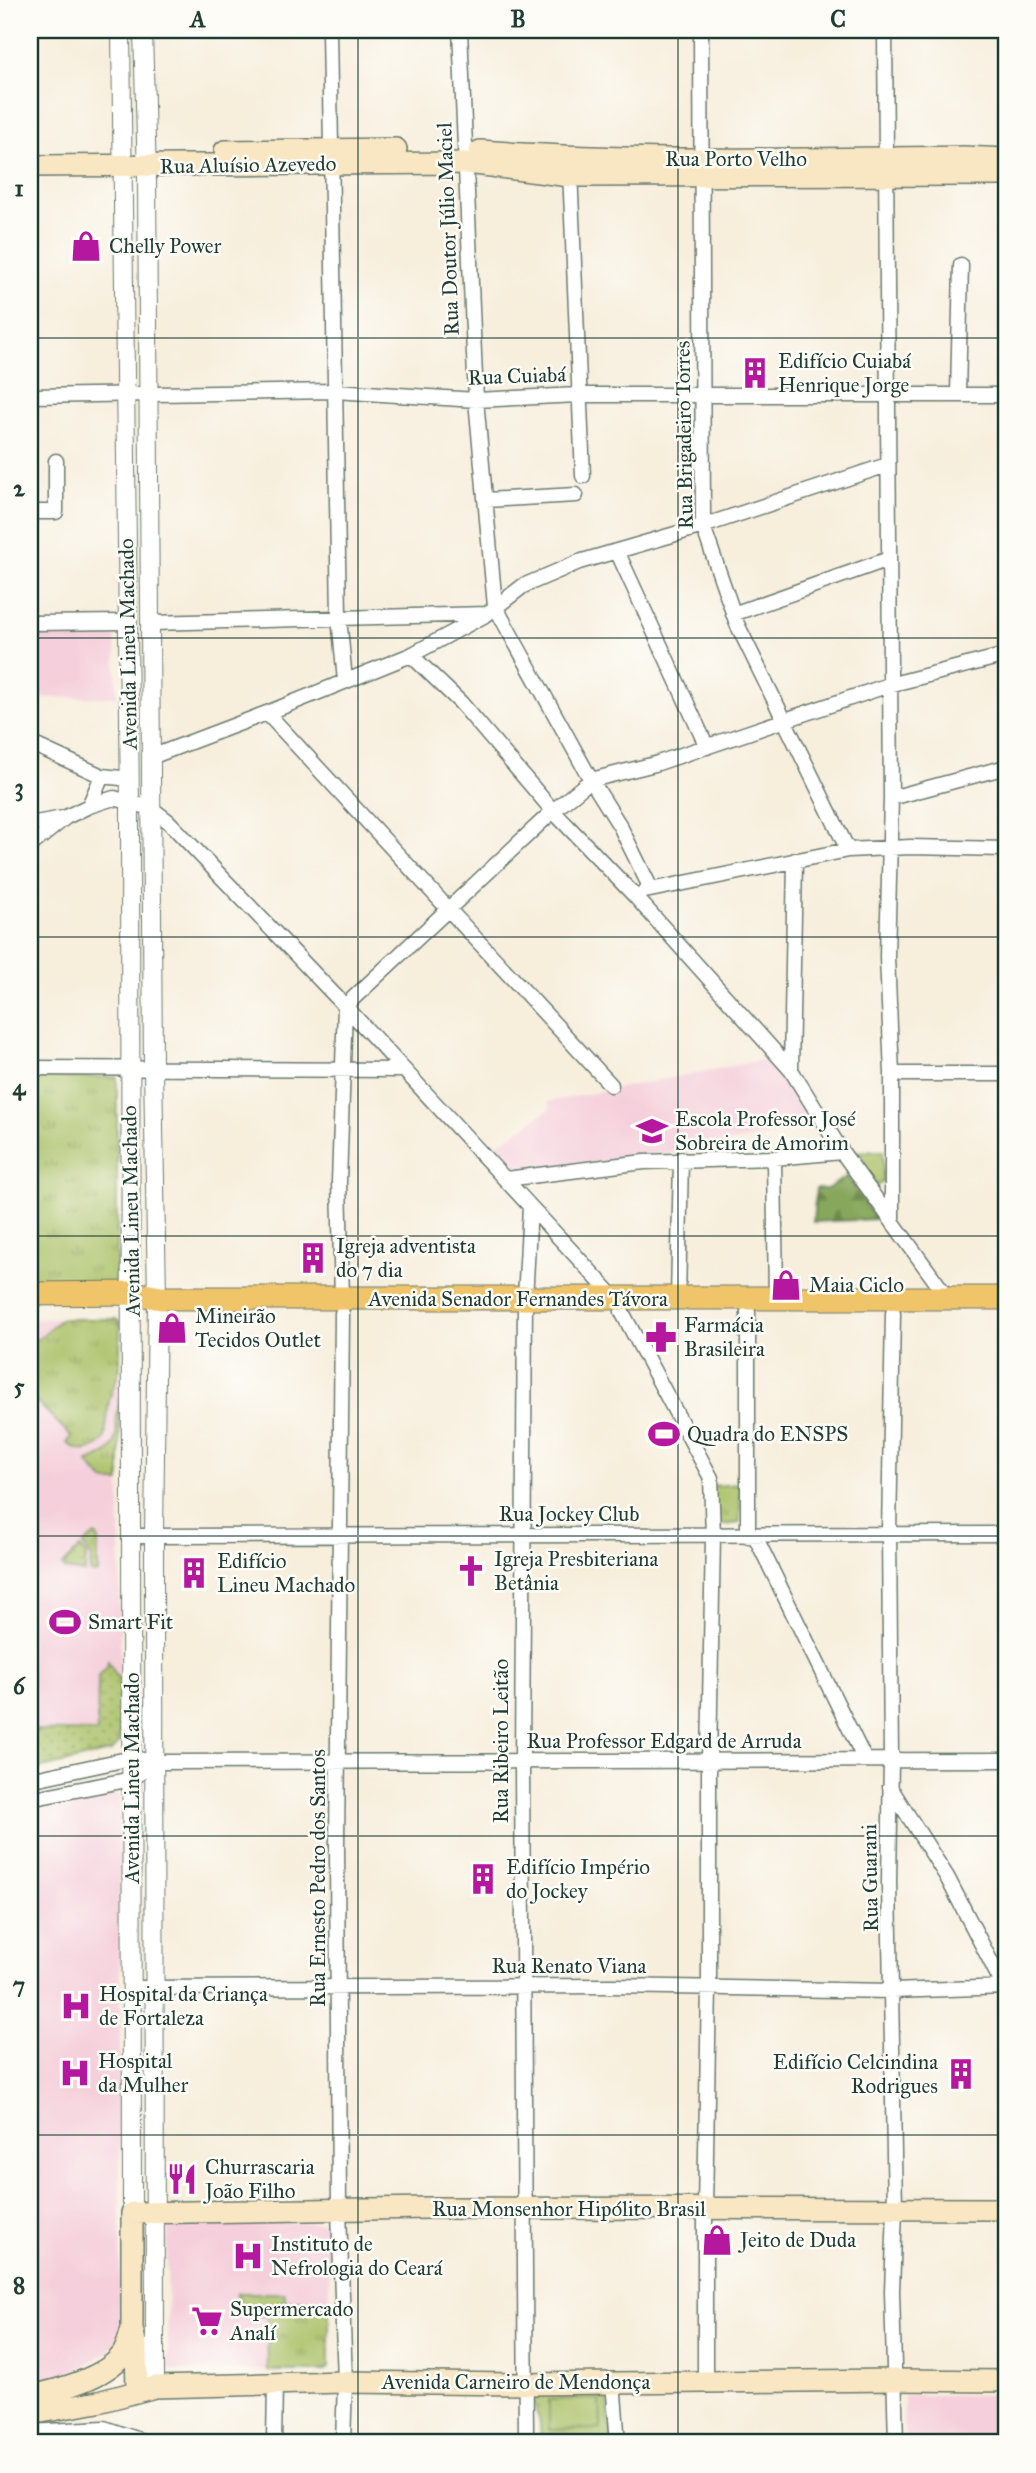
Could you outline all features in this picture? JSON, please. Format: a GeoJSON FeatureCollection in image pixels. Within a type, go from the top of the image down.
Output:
{"type":"FeatureCollection","features":[{"type":"Feature","properties":{"kind":"main road","name":"Rua Aluísio Azevedo"},"geometry":{"type":"LineString","coordinates":[[30,153],[124,159],[467,156]]}},
{"type":"Feature","properties":{"kind":"main road","name":"Rua Porto Velho"},"geometry":{"type":"LineString","coordinates":[[467,156],[570,167],[886,167],[1006,159]]}},
{"type":"Feature","properties":{"kind":"main road","name":"Rua Aluísio Azevedo"},"geometry":{"type":"LineString","coordinates":[[30,166],[124,159]]}},
{"type":"Feature","properties":{"kind":"main road","name":"Rua Porto Velho"},"geometry":{"type":"LineString","coordinates":[[886,167],[1006,175]]}},
{"type":"Feature","properties":{"kind":"main road","name":"Avenida Senador Fernandes Távora"},"geometry":{"type":"LineString","coordinates":[[30,1294],[132,1300],[157,1305],[618,1305],[748,1312],[1006,1311]]}},
{"type":"Feature","properties":{"kind":"main road","name":"Avenida Senador Fernandes Távora"},"geometry":{"type":"LineString","coordinates":[[618,1305],[678,1299],[1006,1297]]}},
{"type":"Feature","properties":{"kind":"main road","name":"Avenida Senador Fernandes Távora"},"geometry":{"type":"LineString","coordinates":[[30,1307],[132,1300]]}},
{"type":"Feature","properties":{"kind":"main road","name":"Rua Monsenhor Hipólito Brasil"},"geometry":{"type":"LineString","coordinates":[[132,2213],[525,2209],[1006,2209]]}},
{"type":"Feature","properties":{"kind":"main road","name":"Avenida Lineu Machado"},"geometry":{"type":"LineString","coordinates":[[132,2213],[132,2328],[146,2389]]}},
{"type":"Feature","properties":{"kind":"main road"},"geometry":{"type":"LineString","coordinates":[[30,2396],[64,2389],[109,2367],[122,2355],[132,2328]]}},
{"type":"Feature","properties":{"kind":"main road","name":"Avenida Carneiro de Mendonça"},"geometry":{"type":"LineString","coordinates":[[30,2414],[59,2410],[146,2389],[275,2383],[1006,2381]]}},
{"type":"Feature","properties":{"kind":"street","name":"Avenida Lineu Machado"},"geometry":{"type":"LineString","coordinates":[[121,30],[130,779],[132,2213]]}},
{"type":"Feature","properties":{"kind":"street","name":"Avenida Lineu Machado"},"geometry":{"type":"LineString","coordinates":[[144,30],[150,395],[151,808],[157,1305],[154,1535],[155,2213],[146,2389]]}},
{"type":"Feature","properties":{"kind":"street"},"geometry":{"type":"LineString","coordinates":[[329,30],[339,617],[345,681]]}},
{"type":"Feature","properties":{"kind":"street","name":"Rua Doutor Júlio Maciel"},"geometry":{"type":"LineString","coordinates":[[460,30],[476,400],[486,500],[491,610],[620,826],[651,889]]}},
{"type":"Feature","properties":{"kind":"street","name":"Rua Brigadeiro Torres"},"geometry":{"type":"LineString","coordinates":[[701,30],[703,526],[733,614],[848,850]]}},
{"type":"Feature","properties":{"kind":"street"},"geometry":{"type":"LineString","coordinates":[[885,30],[891,798],[887,957],[892,1074],[892,1219]]}},
{"type":"Feature","properties":{"kind":"street"},"geometry":{"type":"LineString","coordinates":[[570,167],[583,476]]}},
{"type":"Feature","properties":{"kind":"street"},"geometry":{"type":"LineString","coordinates":[[958,395],[961,265]]}},
{"type":"Feature","properties":{"kind":"street","name":"Rua Cuiabá"},"geometry":{"type":"LineString","coordinates":[[30,396],[335,391],[476,400],[578,395],[1006,395]]}},
{"type":"Feature","properties":{"kind":"street"},"geometry":{"type":"LineString","coordinates":[[30,512],[56,512],[56,461]]}},
{"type":"Feature","properties":{"kind":"street"},"geometry":{"type":"LineString","coordinates":[[151,757],[411,655],[491,610],[523,586],[579,562],[703,526],[887,465]]}},
{"type":"Feature","properties":{"kind":"street"},"geometry":{"type":"LineString","coordinates":[[486,500],[576,495]]}},
{"type":"Feature","properties":{"kind":"street"},"geometry":{"type":"LineString","coordinates":[[617,551],[707,747]]}},
{"type":"Feature","properties":{"kind":"street"},"geometry":{"type":"LineString","coordinates":[[733,614],[889,559]]}},
{"type":"Feature","properties":{"kind":"street"},"geometry":{"type":"LineString","coordinates":[[150,623],[491,610]]}},
{"type":"Feature","properties":{"kind":"street"},"geometry":{"type":"LineString","coordinates":[[30,622],[128,622]]}},
{"type":"Feature","properties":{"kind":"street"},"geometry":{"type":"LineString","coordinates":[[411,655],[460,703],[553,811],[634,895],[791,1070],[842,1152],[947,1297]]}},
{"type":"Feature","properties":{"kind":"street"},"geometry":{"type":"LineString","coordinates":[[345,1006],[553,811],[591,780],[655,764],[889,685],[1006,655]]}},
{"type":"Feature","properties":{"kind":"street"},"geometry":{"type":"LineString","coordinates":[[267,713],[611,1085]]}},
{"type":"Feature","properties":{"kind":"street"},"geometry":{"type":"LineString","coordinates":[[30,743],[102,776],[130,779]]}},
{"type":"Feature","properties":{"kind":"street"},"geometry":{"type":"LineString","coordinates":[[891,798],[1006,767]]}},
{"type":"Feature","properties":{"kind":"street"},"geometry":{"type":"LineString","coordinates":[[89,806],[102,776]]}},
{"type":"Feature","properties":{"kind":"street"},"geometry":{"type":"LineString","coordinates":[[30,846],[66,817],[114,798],[151,808],[168,821],[506,1179],[618,1305],[711,1478],[713,1535],[705,2382]]}},
{"type":"Feature","properties":{"kind":"street"},"geometry":{"type":"LineString","coordinates":[[30,824],[66,817]]}},
{"type":"Feature","properties":{"kind":"street"},"geometry":{"type":"LineString","coordinates":[[634,895],[651,889],[848,850],[1006,849]]}},
{"type":"Feature","properties":{"kind":"street"},"geometry":{"type":"LineString","coordinates":[[791,1070],[795,860]]}},
{"type":"Feature","properties":{"kind":"street","name":"Rua Ernesto Pedro dos Santos"},"geometry":{"type":"LineString","coordinates":[[343,2443],[345,2382],[339,2211],[337,1763],[342,1306],[339,1182],[345,1006]]}},
{"type":"Feature","properties":{"kind":"street"},"geometry":{"type":"LineString","coordinates":[[30,1068],[404,1070]]}},
{"type":"Feature","properties":{"kind":"street"},"geometry":{"type":"LineString","coordinates":[[892,1074],[1006,1074]]}},
{"type":"Feature","properties":{"kind":"street"},"geometry":{"type":"LineString","coordinates":[[506,1179],[681,1159],[774,1158],[842,1152]]}},
{"type":"Feature","properties":{"kind":"street"},"geometry":{"type":"LineString","coordinates":[[774,1158],[776,1298]]}},
{"type":"Feature","properties":{"kind":"street"},"geometry":{"type":"LineString","coordinates":[[678,1299],[681,1159]]}},
{"type":"Feature","properties":{"kind":"street","name":"Rua Ribeiro Leitão"},"geometry":{"type":"LineString","coordinates":[[526,2443],[522,1763],[525,1306],[530,1207]]}},
{"type":"Feature","properties":{"kind":"street"},"geometry":{"type":"LineString","coordinates":[[748,1312],[751,1536],[865,1760]]}},
{"type":"Feature","properties":{"kind":"street","name":"Rua Guarani"},"geometry":{"type":"LineString","coordinates":[[893,1313],[889,1533],[889,1882],[895,2209],[892,2291],[896,2443]]}},
{"type":"Feature","properties":{"kind":"street","name":"Rua Jockey Club"},"geometry":{"type":"LineString","coordinates":[[132,1536],[1006,1534]]}},
{"type":"Feature","properties":{"kind":"street"},"geometry":{"type":"LineString","coordinates":[[30,1780],[132,1758]]}},
{"type":"Feature","properties":{"kind":"street","name":"Rua Professor Edgard de Arruda"},"geometry":{"type":"LineString","coordinates":[[132,1758],[154,1762],[337,1763],[1006,1760]]}},
{"type":"Feature","properties":{"kind":"street"},"geometry":{"type":"LineString","coordinates":[[30,1798],[132,1779],[154,1762]]}},
{"type":"Feature","properties":{"kind":"street"},"geometry":{"type":"LineString","coordinates":[[890,1787],[947,1877],[1006,1988]]}},
{"type":"Feature","properties":{"kind":"street"},"geometry":{"type":"LineString","coordinates":[[131,1954],[155,1953]]}},
{"type":"Feature","properties":{"kind":"street","name":"Rua Renato Viana"},"geometry":{"type":"LineString","coordinates":[[132,1988],[709,1987],[892,1991],[1006,1988]]}},
{"type":"Feature","properties":{"kind":"street"},"geometry":{"type":"LineString","coordinates":[[132,2035],[155,2035]]}},
{"type":"Feature","properties":{"kind":"street"},"geometry":{"type":"LineString","coordinates":[[613,2382],[618,2443]]}},
{"type":"Feature","properties":{"kind":"street"},"geometry":{"type":"LineString","coordinates":[[274,2443],[275,2383]]}},
{"type":"Feature","properties":{"kind":"street"},"geometry":{"type":"LineString","coordinates":[[30,2432],[54,2437],[103,2428],[144,2443]]}},
{"type":"Feature","properties":{"kind":"shaded area"},"geometry":{"type":"Polygon","coordinates":[[[30,634],[115,636],[117,697],[30,698],[30,634]]]}},
{"type":"Feature","properties":{"kind":"shaded area"},"geometry":{"type":"Polygon","coordinates":[[[767,1059],[814,1127],[684,1151],[512,1173],[490,1149],[550,1109],[548,1102],[767,1059]]]}},
{"type":"Feature","properties":{"kind":"shaded area"},"geometry":{"type":"Polygon","coordinates":[[[30,1319],[116,1319],[120,1322],[120,1682],[119,1742],[30,1768],[30,1319]]]}},
{"type":"Feature","properties":{"kind":"shaded area","name":"Hospital da Mulher"},"geometry":{"type":"Polygon","coordinates":[[[114,1795],[120,1798],[120,2334],[109,2352],[57,2381],[30,2385],[30,1812],[114,1795]]]}},
{"type":"Feature","properties":{"kind":"shaded area"},"geometry":{"type":"Polygon","coordinates":[[[170,2223],[328,2225],[329,2301],[285,2301],[285,2293],[267,2315],[268,2371],[168,2370],[167,2230],[170,2223]]]}},
{"type":"Feature","properties":{"kind":"shaded area"},"geometry":{"type":"Polygon","coordinates":[[[904,2395],[1006,2395],[1006,2443],[904,2443],[904,2395]]]}},
{"type":"Feature","properties":{"kind":"green space"},"geometry":{"type":"Polygon","coordinates":[[[117,1077],[117,1290],[30,1288],[30,1078],[117,1077]]]}},
{"type":"Feature","properties":{"kind":"green space"},"geometry":{"type":"Polygon","coordinates":[[[883,1151],[883,1182],[876,1186],[851,1152],[883,1151]]]}},
{"type":"Feature","properties":{"kind":"green space"},"geometry":{"type":"Polygon","coordinates":[[[847,1176],[876,1219],[813,1222],[816,1189],[827,1189],[847,1176]]]}},
{"type":"Feature","properties":{"kind":"green space"},"geometry":{"type":"Polygon","coordinates":[[[61,1319],[116,1319],[120,1322],[120,1368],[109,1400],[105,1438],[92,1449],[77,1449],[67,1443],[72,1437],[30,1395],[30,1343],[61,1319]]]}},
{"type":"Feature","properties":{"kind":"green space"},"geometry":{"type":"Polygon","coordinates":[[[120,1401],[120,1482],[106,1482],[88,1462],[110,1451],[114,1444],[120,1401]]]}},
{"type":"Feature","properties":{"kind":"green space"},"geometry":{"type":"Polygon","coordinates":[[[740,1484],[740,1523],[714,1526],[711,1486],[740,1484]]]}},
{"type":"Feature","properties":{"kind":"green space"},"geometry":{"type":"Polygon","coordinates":[[[95,1535],[98,1538],[98,1573],[93,1574],[90,1572],[91,1557],[83,1545],[95,1535]]]}},
{"type":"Feature","properties":{"kind":"green space"},"geometry":{"type":"Polygon","coordinates":[[[80,1548],[86,1554],[85,1573],[66,1570],[62,1566],[80,1548]]]}},
{"type":"Feature","properties":{"kind":"green space"},"geometry":{"type":"Polygon","coordinates":[[[108,1661],[120,1682],[119,1742],[112,1751],[30,1771],[30,1730],[97,1732],[98,1677],[107,1667],[108,1661]]]}},
{"type":"Feature","properties":{"kind":"green space"},"geometry":{"type":"Polygon","coordinates":[[[237,2293],[285,2293],[285,2301],[329,2301],[329,2368],[326,2371],[268,2371],[267,2316],[238,2315],[237,2293]]]}},
{"type":"Feature","properties":{"kind":"green space"},"geometry":{"type":"Polygon","coordinates":[[[539,2392],[607,2392],[612,2443],[540,2443],[540,2422],[534,2402],[539,2392]]]}},
{"type":"Feature","properties":{"kind":"green space"},"geometry":{"type":"Polygon","coordinates":[[[600,2399],[601,2429],[549,2430],[549,2400],[600,2399]]]}},
{"type":"Feature","properties":{"kind":"place","name":"Chelly Power"},"geometry":{"type":"Point","coordinates":[86,246]}},
{"type":"Feature","properties":{"kind":"place","name":"Edifício Cuiabá Henrique Jorge"},"geometry":{"type":"Point","coordinates":[755,373]}},
{"type":"Feature","properties":{"kind":"place","name":"Escola Professor José Sobreira de Amorim"},"geometry":{"type":"Point","coordinates":[652,1131]}},
{"type":"Feature","properties":{"kind":"place","name":"Igreja adventista do 7 dia"},"geometry":{"type":"Point","coordinates":[313,1258]}},
{"type":"Feature","properties":{"kind":"place","name":"Maia Ciclo"},"geometry":{"type":"Point","coordinates":[786,1285]}},
{"type":"Feature","properties":{"kind":"place","name":"Mineirão Tecidos Outlet"},"geometry":{"type":"Point","coordinates":[172,1328]}},
{"type":"Feature","properties":{"kind":"place","name":"Farmácia Brasileira"},"geometry":{"type":"Point","coordinates":[661,1337]}},
{"type":"Feature","properties":{"kind":"place","name":"Quadra do ENSPS"},"geometry":{"type":"Point","coordinates":[664,1434]}},
{"type":"Feature","properties":{"kind":"place","name":"Igreja Presbiteriana Betânia"},"geometry":{"type":"Point","coordinates":[471,1571]}},
{"type":"Feature","properties":{"kind":"place","name":"Edifício Lineu Machado"},"geometry":{"type":"Point","coordinates":[194,1573]}},
{"type":"Feature","properties":{"kind":"place","name":"Smart Fit"},"geometry":{"type":"Point","coordinates":[65,1622]}},
{"type":"Feature","properties":{"kind":"place","name":"Edifício Império do Jockey"},"geometry":{"type":"Point","coordinates":[483,1879]}},
{"type":"Feature","properties":{"kind":"place","name":"Hospital da Criança de Fortaleza"},"geometry":{"type":"Point","coordinates":[76,2006]}},
{"type":"Feature","properties":{"kind":"place","name":"Hospital da Mulher"},"geometry":{"type":"Point","coordinates":[75,2073]}},
{"type":"Feature","properties":{"kind":"place","name":"Edifício Celcindina Rodrigues"},"geometry":{"type":"Point","coordinates":[961,2074]}},
{"type":"Feature","properties":{"kind":"place","name":"Churrascaria João Filho"},"geometry":{"type":"Point","coordinates":[182,2179]}},
{"type":"Feature","properties":{"kind":"place","name":"Jeito de Duda"},"geometry":{"type":"Point","coordinates":[717,2240]}},
{"type":"Feature","properties":{"kind":"place","name":"Instituto de Nefrologia do Ceará"},"geometry":{"type":"Point","coordinates":[248,2256]}},
{"type":"Feature","properties":{"kind":"place","name":"Supermercado Analí"},"geometry":{"type":"Point","coordinates":[207,2321]}}]}
